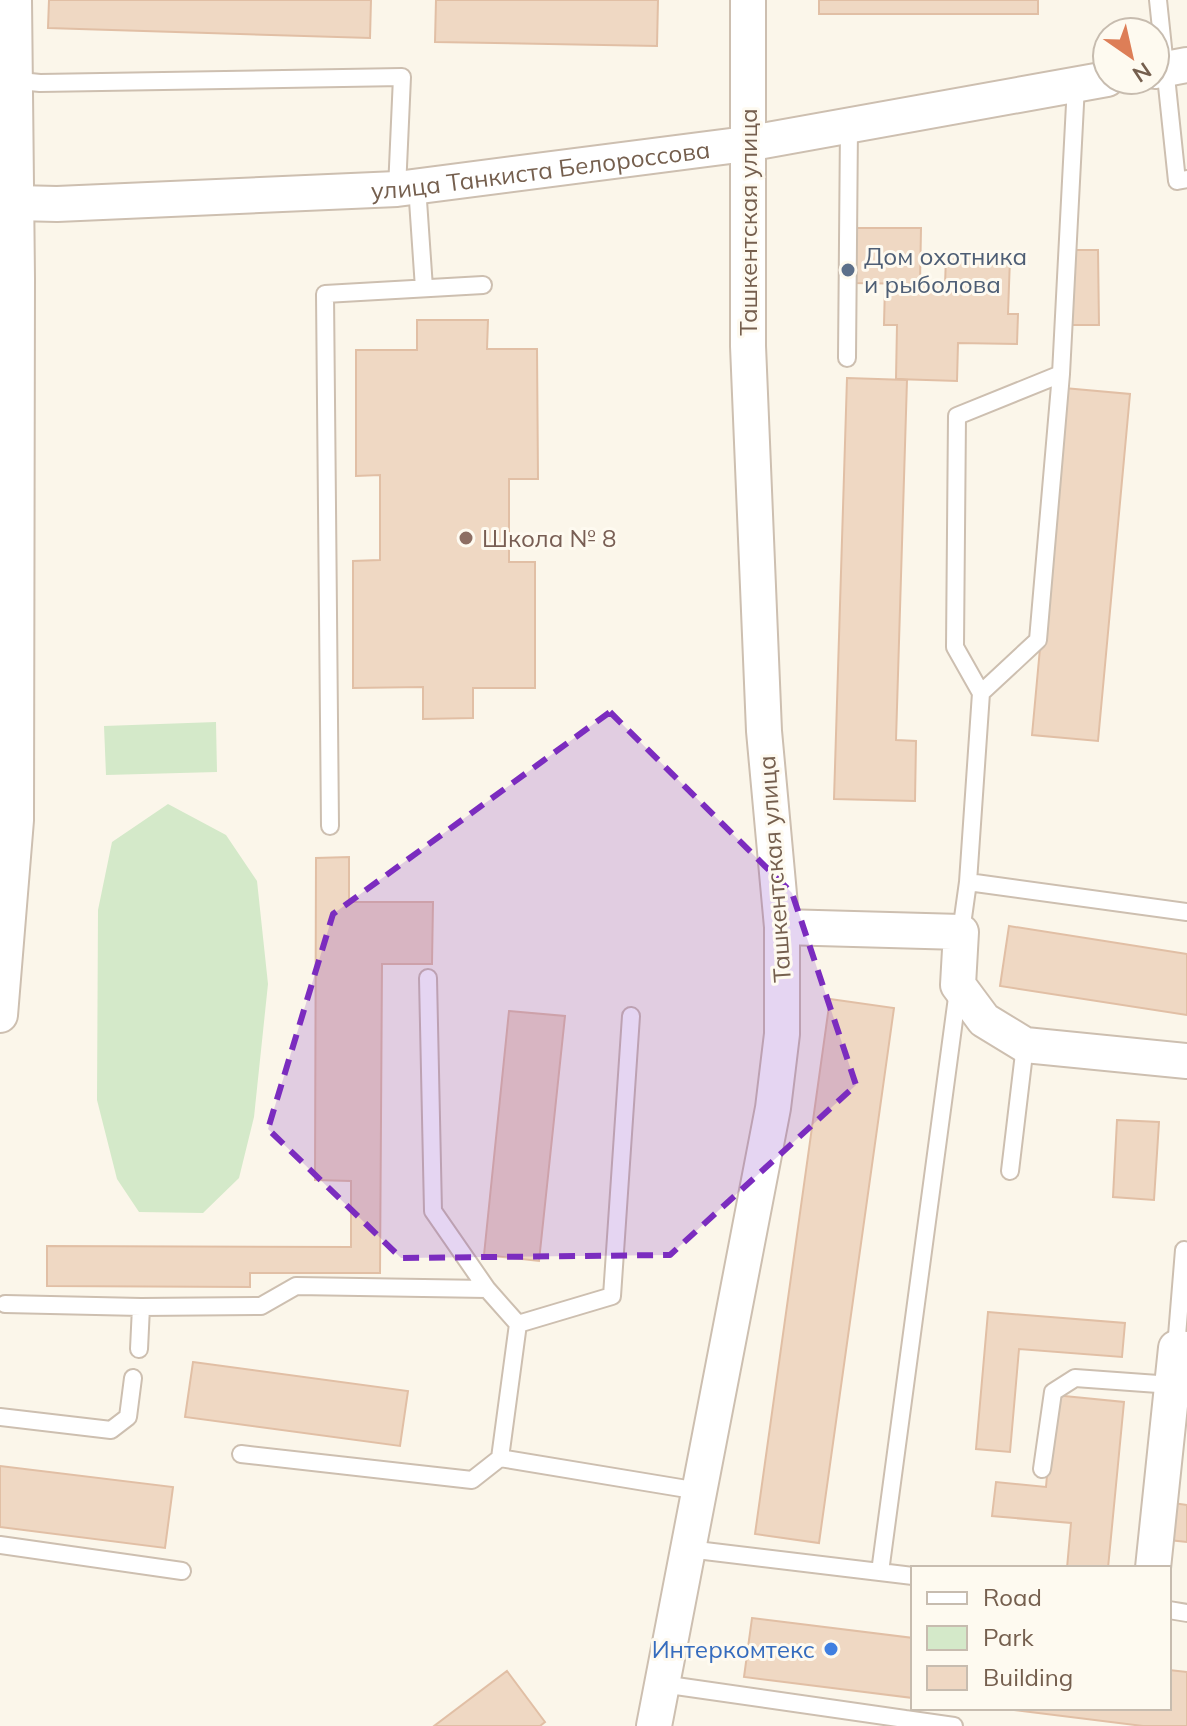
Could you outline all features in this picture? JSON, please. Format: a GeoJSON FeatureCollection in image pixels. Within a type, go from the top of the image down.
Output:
{"type":"FeatureCollection","features":[{"type":"Feature","properties":{"kind":"street"},"geometry":{"type":"LineString","coordinates":[[1,1003],[8,819],[9,278],[16,203],[7,80],[14,0]]}},
{"type":"Feature","properties":{"kind":"street","name":"Ташкентская улица"},"geometry":{"type":"LineString","coordinates":[[654,1726],[773,1108],[782,1034],[782,927],[764,731],[748,346],[748,0]]}},
{"type":"Feature","properties":{"kind":"street","name":"улица Танкиста Белороссова"},"geometry":{"type":"LineString","coordinates":[[16,203],[57,204],[407,188],[746,144],[1091,82]]}},
{"type":"Feature","properties":{"kind":"street"},"geometry":{"type":"LineString","coordinates":[[782,927],[961,932],[958,985],[984,1020],[1025,1045],[1187,1061]]}},
{"type":"Feature","properties":{"kind":"street"},"geometry":{"type":"LineString","coordinates":[[1153,1566],[1172,1385],[1182,1348]]}},
{"type":"Feature","properties":{"kind":"lane"},"geometry":{"type":"LineString","coordinates":[[7,80],[40,83],[402,77],[407,188],[424,288]]}},
{"type":"Feature","properties":{"kind":"lane"},"geometry":{"type":"LineString","coordinates":[[1171,84],[1177,181],[1187,179]]}},
{"type":"Feature","properties":{"kind":"lane"},"geometry":{"type":"LineString","coordinates":[[981,693],[1038,640],[1061,374],[1091,91]]}},
{"type":"Feature","properties":{"kind":"lane"},"geometry":{"type":"LineString","coordinates":[[847,358],[849,126]]}},
{"type":"Feature","properties":{"kind":"lane"},"geometry":{"type":"LineString","coordinates":[[330,826],[325,294],[483,285]]}},
{"type":"Feature","properties":{"kind":"lane"},"geometry":{"type":"LineString","coordinates":[[961,932],[968,882],[981,693],[955,647],[957,416],[1061,374]]}},
{"type":"Feature","properties":{"kind":"lane"},"geometry":{"type":"LineString","coordinates":[[968,882],[1187,912]]}},
{"type":"Feature","properties":{"kind":"lane"},"geometry":{"type":"LineString","coordinates":[[241,1454],[472,1480],[500,1458],[518,1324],[487,1289],[433,1211],[428,978]]}},
{"type":"Feature","properties":{"kind":"lane"},"geometry":{"type":"LineString","coordinates":[[880,1572],[958,985]]}},
{"type":"Feature","properties":{"kind":"lane"},"geometry":{"type":"LineString","coordinates":[[518,1324],[612,1296],[631,1016]]}},
{"type":"Feature","properties":{"kind":"lane"},"geometry":{"type":"LineString","coordinates":[[1010,1171],[1025,1045]]}},
{"type":"Feature","properties":{"kind":"lane"},"geometry":{"type":"LineString","coordinates":[[1182,1348],[1184,1250]]}},
{"type":"Feature","properties":{"kind":"lane"},"geometry":{"type":"LineString","coordinates":[[5,1304],[261,1306],[296,1286],[487,1289]]}},
{"type":"Feature","properties":{"kind":"lane"},"geometry":{"type":"LineString","coordinates":[[139,1349],[141,1307]]}},
{"type":"Feature","properties":{"kind":"lane"},"geometry":{"type":"LineString","coordinates":[[0,1417],[111,1430],[128,1417],[133,1378]]}},
{"type":"Feature","properties":{"kind":"lane"},"geometry":{"type":"LineString","coordinates":[[1042,1469],[1053,1392],[1075,1378],[1172,1385]]}},
{"type":"Feature","properties":{"kind":"lane"},"geometry":{"type":"LineString","coordinates":[[500,1458],[699,1491]]}},
{"type":"Feature","properties":{"kind":"lane"},"geometry":{"type":"LineString","coordinates":[[0,1545],[182,1571]]}},
{"type":"Feature","properties":{"kind":"lane"},"geometry":{"type":"LineString","coordinates":[[688,1549],[911,1576]]}},
{"type":"Feature","properties":{"kind":"lane"},"geometry":{"type":"LineString","coordinates":[[662,1684],[904,1723],[954,1726]]}},
{"type":"Feature","properties":{"kind":"highlighted area"},"geometry":{"type":"Polygon","coordinates":[[[610,712],[792,893],[856,1085],[670,1255],[401,1258],[268,1129],[333,914],[610,712]]]}},
{"type":"Feature","properties":{"kind":"green space"},"geometry":{"type":"Polygon","coordinates":[[[216,722],[217,772],[106,775],[104,726],[216,722]]]}},
{"type":"Feature","properties":{"kind":"green space"},"geometry":{"type":"Polygon","coordinates":[[[168,804],[226,835],[257,881],[268,984],[254,1117],[239,1178],[203,1213],[139,1212],[117,1179],[97,1100],[98,910],[112,842],[168,804]]]}},
{"type":"Feature","properties":{"kind":"building"},"geometry":{"type":"Polygon","coordinates":[[[49,0],[371,0],[370,38],[48,28],[49,0]]]}},
{"type":"Feature","properties":{"kind":"building"},"geometry":{"type":"Polygon","coordinates":[[[436,0],[658,0],[657,46],[435,42],[436,0]]]}},
{"type":"Feature","properties":{"kind":"building"},"geometry":{"type":"Polygon","coordinates":[[[819,0],[1038,0],[1038,14],[819,14],[819,0]]]}},
{"type":"Feature","properties":{"kind":"building"},"geometry":{"type":"Polygon","coordinates":[[[851,228],[921,228],[920,284],[851,283],[851,228]]]}},
{"type":"Feature","properties":{"kind":"building"},"geometry":{"type":"Polygon","coordinates":[[[1066,250],[1098,250],[1099,325],[1066,325],[1066,250]]]}},
{"type":"Feature","properties":{"kind":"building"},"geometry":{"type":"Polygon","coordinates":[[[946,256],[1010,258],[1008,314],[1018,314],[1017,344],[958,343],[957,381],[896,379],[897,325],[884,325],[885,284],[945,285],[946,256]]]}},
{"type":"Feature","properties":{"kind":"building"},"geometry":{"type":"Polygon","coordinates":[[[417,320],[488,320],[487,349],[537,349],[538,479],[509,479],[509,562],[535,562],[535,688],[473,688],[473,718],[423,719],[423,687],[353,688],[353,561],[380,560],[380,475],[356,476],[356,350],[417,350],[417,320]]]}},
{"type":"Feature","properties":{"kind":"building"},"geometry":{"type":"Polygon","coordinates":[[[847,378],[907,380],[896,740],[916,741],[915,801],[834,799],[847,378]]]}},
{"type":"Feature","properties":{"kind":"building"},"geometry":{"type":"Polygon","coordinates":[[[1064,388],[1130,394],[1098,741],[1032,735],[1064,388]]]}},
{"type":"Feature","properties":{"kind":"building"},"geometry":{"type":"Polygon","coordinates":[[[349,857],[349,902],[433,902],[432,964],[382,964],[380,1273],[250,1273],[250,1287],[47,1286],[47,1246],[351,1247],[351,1181],[315,1180],[316,858],[349,857]]]}},
{"type":"Feature","properties":{"kind":"building"},"geometry":{"type":"Polygon","coordinates":[[[1009,926],[1187,954],[1187,1015],[1000,986],[1009,926]]]}},
{"type":"Feature","properties":{"kind":"building"},"geometry":{"type":"Polygon","coordinates":[[[830,999],[894,1008],[819,1543],[755,1534],[830,999]]]}},
{"type":"Feature","properties":{"kind":"building"},"geometry":{"type":"Polygon","coordinates":[[[509,1011],[565,1016],[539,1261],[484,1255],[509,1011]]]}},
{"type":"Feature","properties":{"kind":"building"},"geometry":{"type":"Polygon","coordinates":[[[1117,1120],[1159,1122],[1154,1200],[1113,1197],[1117,1120]]]}},
{"type":"Feature","properties":{"kind":"building"},"geometry":{"type":"Polygon","coordinates":[[[988,1312],[1125,1323],[1122,1357],[1019,1349],[1010,1452],[976,1449],[988,1312]]]}},
{"type":"Feature","properties":{"kind":"building"},"geometry":{"type":"Polygon","coordinates":[[[193,1362],[408,1391],[400,1446],[185,1417],[193,1362]]]}},
{"type":"Feature","properties":{"kind":"building"},"geometry":{"type":"Polygon","coordinates":[[[1054,1395],[1124,1402],[1108,1566],[1067,1566],[1071,1523],[992,1516],[996,1482],[1046,1487],[1054,1395]]]}},
{"type":"Feature","properties":{"kind":"building"},"geometry":{"type":"Polygon","coordinates":[[[0,1466],[173,1487],[165,1548],[0,1527],[0,1466]]]}},
{"type":"Feature","properties":{"kind":"building"},"geometry":{"type":"Polygon","coordinates":[[[1173,1503],[1187,1505],[1187,1542],[1169,1540],[1173,1503]]]}},
{"type":"Feature","properties":{"kind":"building"},"geometry":{"type":"Polygon","coordinates":[[[752,1618],[911,1638],[911,1698],[744,1677],[752,1618]]]}},
{"type":"Feature","properties":{"kind":"building"},"geometry":{"type":"Polygon","coordinates":[[[1171,1670],[1187,1672],[1187,1726],[1143,1726],[1014,1710],[1171,1710],[1171,1670]]]}},
{"type":"Feature","properties":{"kind":"building"},"geometry":{"type":"Polygon","coordinates":[[[507,1671],[545,1722],[540,1726],[434,1726],[507,1671]]]}},
{"type":"Feature","properties":{"kind":"place","name":"Дом охотника и рыболова"},"geometry":{"type":"Point","coordinates":[848,270]}},
{"type":"Feature","properties":{"kind":"place","name":"Школа № 8"},"geometry":{"type":"Point","coordinates":[466,538]}},
{"type":"Feature","properties":{"kind":"place","name":"Интеркомтекс"},"geometry":{"type":"Point","coordinates":[831,1649]}}]}
